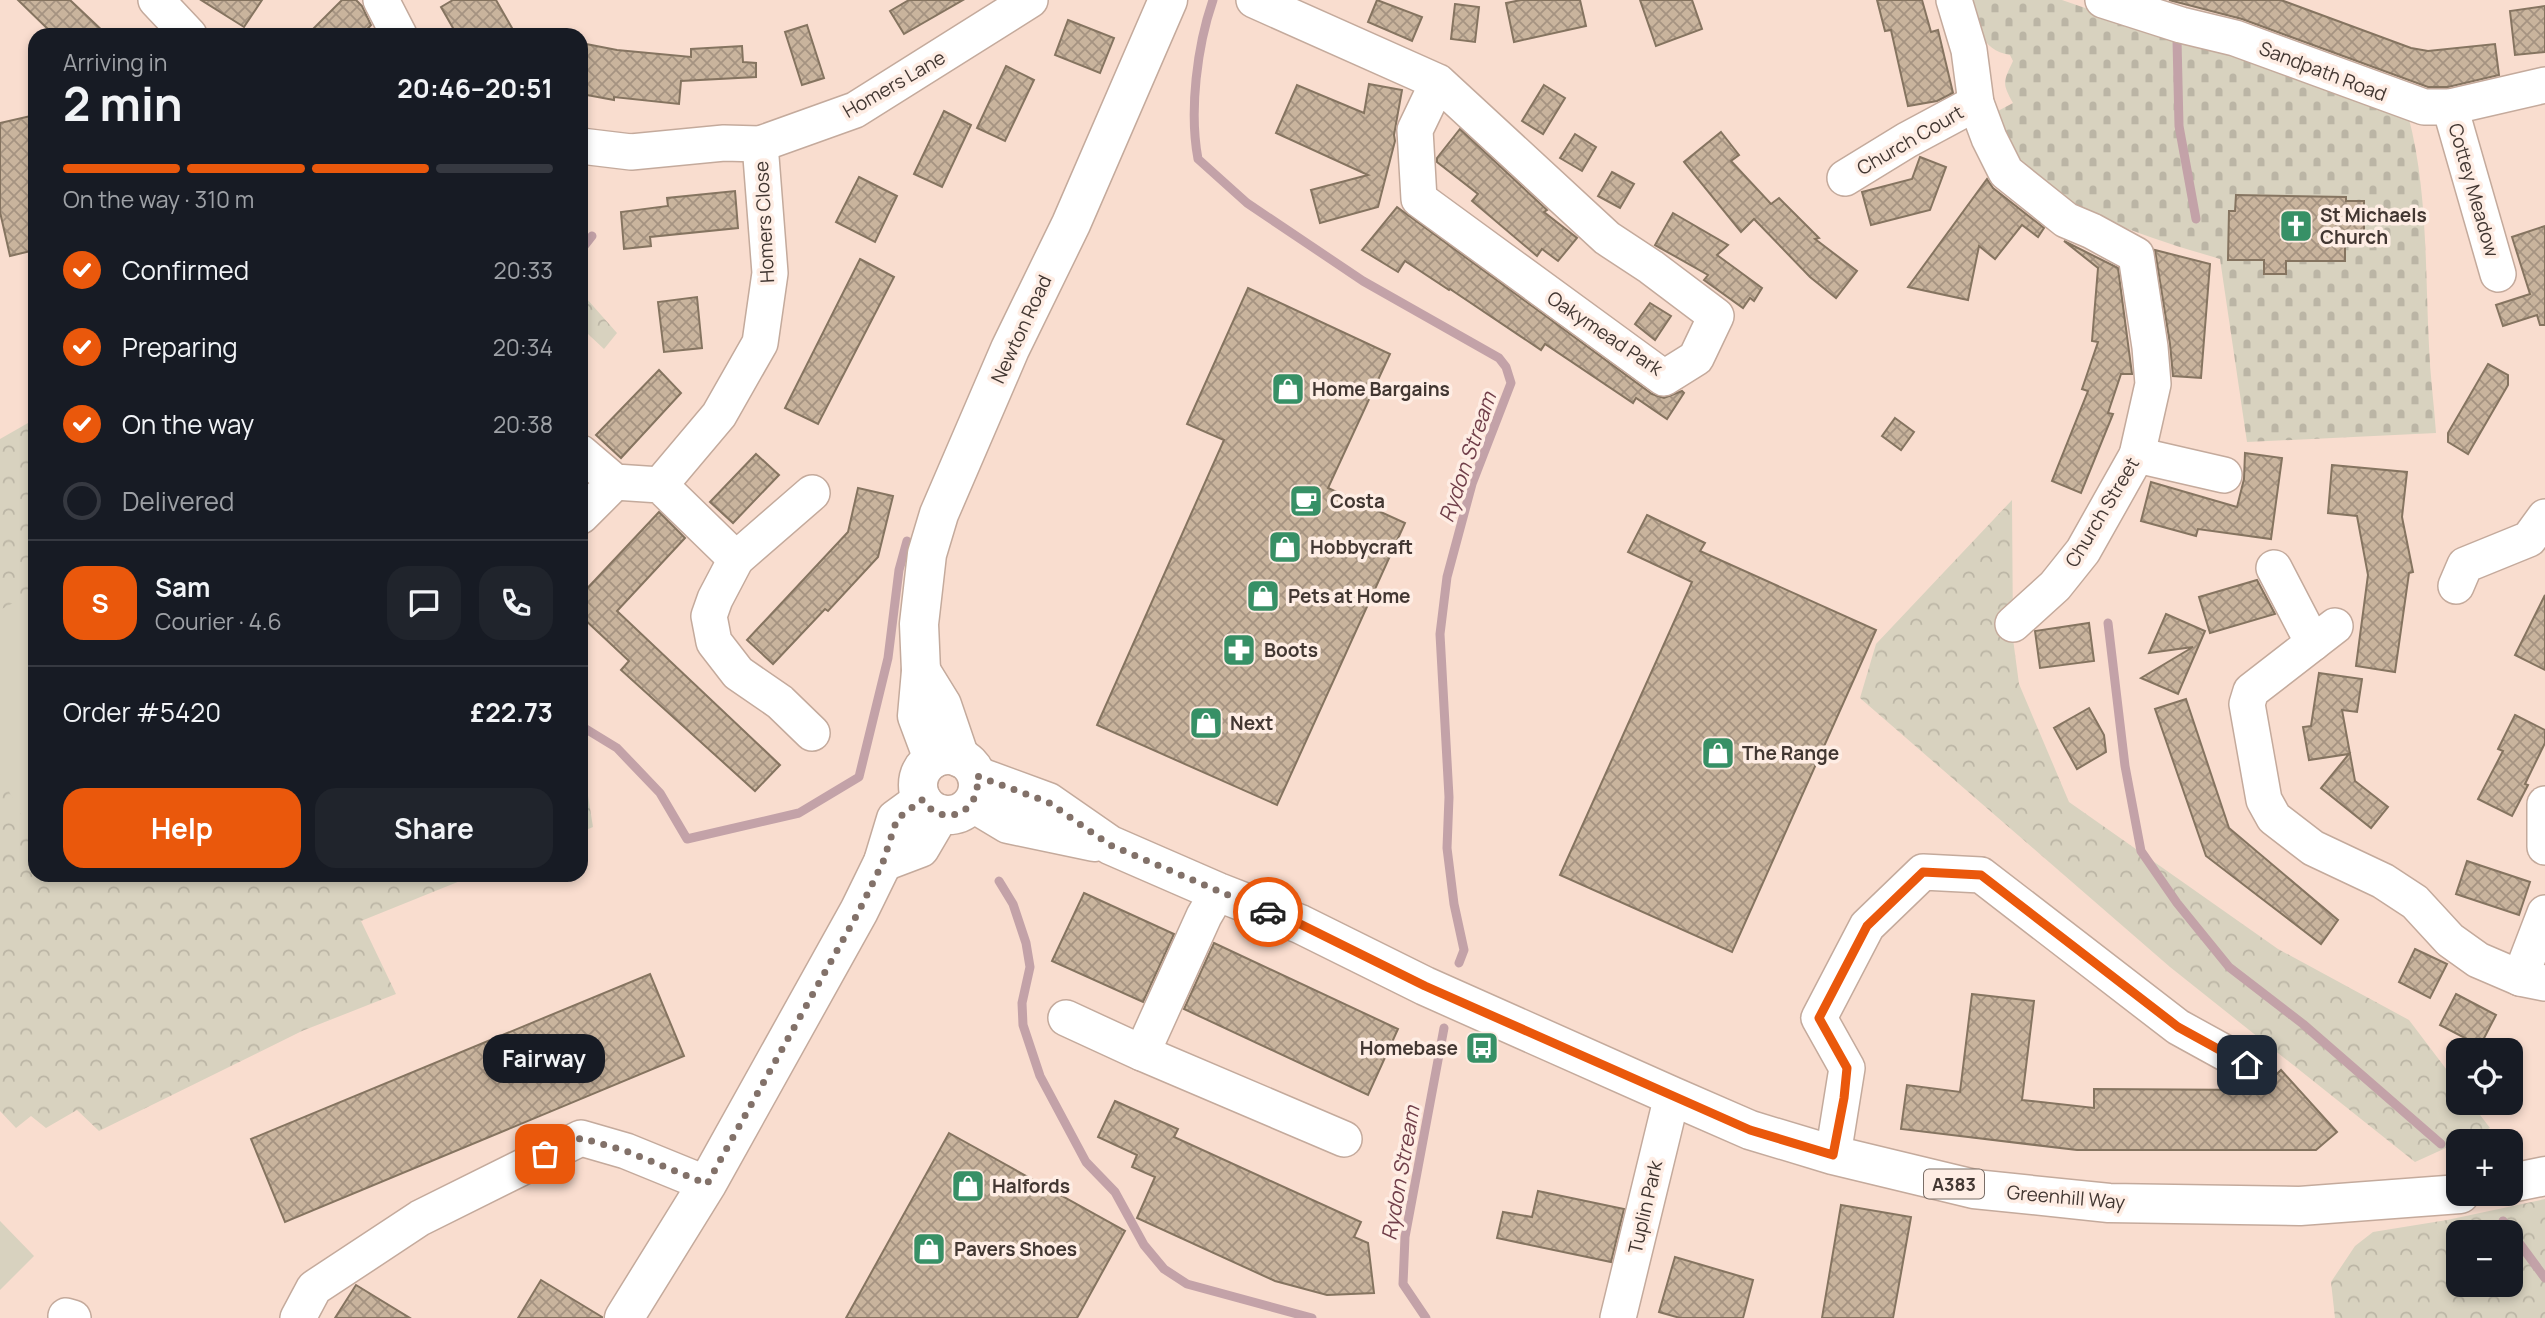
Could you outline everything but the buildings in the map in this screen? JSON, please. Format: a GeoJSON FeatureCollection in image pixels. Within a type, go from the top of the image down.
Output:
{"type":"FeatureCollection","features":[{"type":"Feature","properties":{"kind":"main road","name":"Newton Road"},"geometry":{"type":"LineString","coordinates":[[951,785],[942,705],[921,671],[919,624],[921,588],[927,554],[939,514],[1010,349],[1071,224],[1168,0]]}},
{"type":"Feature","properties":{"kind":"main road","name":"Greenhill Way"},"geometry":{"type":"LineString","coordinates":[[951,785],[1008,824],[1110,845],[1300,924],[1425,986],[1750,1130],[1833,1155],[1973,1189],[2109,1203],[2300,1206],[2446,1195]]}},
{"type":"Feature","properties":{"kind":"main road"},"geometry":{"type":"LineString","coordinates":[[624,1318],[707,1184],[859,911],[883,862],[920,848],[951,785]]}},
{"type":"Feature","properties":{"kind":"main road"},"geometry":{"type":"LineString","coordinates":[[2523,1181],[2545,1176]]}},
{"type":"Feature","properties":{"kind":"street"},"geometry":{"type":"LineString","coordinates":[[156,0],[182,28]]}},
{"type":"Feature","properties":{"kind":"street"},"geometry":{"type":"LineString","coordinates":[[381,0],[395,28]]}},
{"type":"Feature","properties":{"kind":"street","name":"Homers Lane"},"geometry":{"type":"LineString","coordinates":[[588,147],[631,152],[724,143],[760,144],[855,110],[1030,0]]}},
{"type":"Feature","properties":{"kind":"street","name":"Oakymead Park"},"geometry":{"type":"LineString","coordinates":[[1254,0],[1438,82],[1607,239],[1651,267],[1716,316],[1696,358],[1664,378],[1419,199],[1415,130],[1438,82]]}},
{"type":"Feature","properties":{"kind":"street","name":"Church Street"},"geometry":{"type":"LineString","coordinates":[[1954,0],[1969,50],[1976,103],[2006,172],[2066,220],[2136,255],[2150,347],[2153,384],[2137,456],[2084,551],[2055,586],[2013,624]]}},
{"type":"Feature","properties":{"kind":"street","name":"Sandpath Road"},"geometry":{"type":"LineString","coordinates":[[2103,0],[2182,13],[2235,38],[2424,107],[2450,107],[2545,85]]}},
{"type":"Feature","properties":{"kind":"street","name":"Church Court"},"geometry":{"type":"LineString","coordinates":[[1845,178],[1907,139],[1976,103]]}},
{"type":"Feature","properties":{"kind":"street","name":"Cottey Meadow"},"geometry":{"type":"LineString","coordinates":[[2450,107],[2498,274]]}},
{"type":"Feature","properties":{"kind":"street","name":"Homers Close"},"geometry":{"type":"LineString","coordinates":[[660,485],[719,415],[760,343],[770,273],[760,144]]}},
{"type":"Feature","properties":{"kind":"street"},"geometry":{"type":"LineString","coordinates":[[2137,456],[2224,475]]}},
{"type":"Feature","properties":{"kind":"street"},"geometry":{"type":"LineString","coordinates":[[588,459],[615,482],[660,485],[736,559]]}},
{"type":"Feature","properties":{"kind":"street"},"geometry":{"type":"LineString","coordinates":[[588,509],[615,482]]}},
{"type":"Feature","properties":{"kind":"street"},"geometry":{"type":"LineString","coordinates":[[811,493],[736,559],[709,616],[714,642],[738,673],[780,702],[811,733]]}},
{"type":"Feature","properties":{"kind":"street"},"geometry":{"type":"LineString","coordinates":[[2456,586],[2465,565],[2529,539],[2545,517]]}},
{"type":"Feature","properties":{"kind":"street"},"geometry":{"type":"LineString","coordinates":[[2274,568],[2324,634],[2251,691],[2247,704],[2264,800],[2274,818],[2294,835],[2325,854],[2383,881],[2414,902],[2450,940],[2478,960],[2533,981],[2545,913]]}},
{"type":"Feature","properties":{"kind":"street"},"geometry":{"type":"LineString","coordinates":[[2545,804],[2545,847]]}},
{"type":"Feature","properties":{"kind":"street"},"geometry":{"type":"LineString","coordinates":[[1833,1155],[1847,1068],[1819,1018],[1867,926],[1923,872],[1981,875],[2178,1027],[2247,1065]]}},
{"type":"Feature","properties":{"kind":"street"},"geometry":{"type":"LineString","coordinates":[[1142,1054],[1204,916],[1218,892]]}},
{"type":"Feature","properties":{"kind":"street"},"geometry":{"type":"LineString","coordinates":[[1066,1018],[1142,1054],[1344,1139]]}},
{"type":"Feature","properties":{"kind":"street","name":"Tuplin Park"},"geometry":{"type":"LineString","coordinates":[[1618,1318],[1672,1096]]}},
{"type":"Feature","properties":{"kind":"street"},"geometry":{"type":"LineString","coordinates":[[298,1318],[314,1288],[420,1218],[581,1138],[626,1151],[707,1184]]}},
{"type":"Feature","properties":{"kind":"green space"},"geometry":{"type":"Polygon","coordinates":[[[1967,0],[2062,0],[2189,44],[2225,50],[2408,115],[2422,201],[2436,433],[2247,442],[2220,259],[2167,243],[2110,221],[2056,193],[2034,176],[2013,151],[1996,112],[2013,103],[2005,82],[2013,61],[2010,55],[1992,48],[1986,42],[1967,0]]]}},
{"type":"Feature","properties":{"kind":"green space"},"geometry":{"type":"Polygon","coordinates":[[[588,300],[617,333],[604,349],[588,334],[588,300]]]}},
{"type":"Feature","properties":{"kind":"green space"},"geometry":{"type":"Polygon","coordinates":[[[28,423],[28,882],[458,882],[361,921],[396,994],[302,1031],[99,1131],[77,1110],[46,1128],[31,1116],[16,1128],[0,1111],[0,439],[28,423]]]}},
{"type":"Feature","properties":{"kind":"green space"},"geometry":{"type":"Polygon","coordinates":[[[2012,500],[2013,639],[2019,684],[2069,802],[2278,949],[2409,1020],[2446,1069],[2446,1115],[2480,1115],[2490,1128],[2446,1129],[2446,1148],[2415,1162],[2170,967],[1860,698],[1876,644],[2012,500]]]}},
{"type":"Feature","properties":{"kind":"green space"},"geometry":{"type":"Polygon","coordinates":[[[28,595],[28,828],[0,774],[0,610],[28,595]]]}},
{"type":"Feature","properties":{"kind":"green space"},"geometry":{"type":"Polygon","coordinates":[[[588,796],[593,827],[588,829],[588,796]]]}},
{"type":"Feature","properties":{"kind":"green space"},"geometry":{"type":"Polygon","coordinates":[[[56,882],[82,882],[62,894],[56,882]]]}},
{"type":"Feature","properties":{"kind":"green space"},"geometry":{"type":"Polygon","coordinates":[[[2545,1199],[2545,1318],[2335,1318],[2331,1282],[2355,1246],[2373,1232],[2446,1220],[2446,1297],[2523,1297],[2523,1220],[2447,1220],[2523,1206],[2523,1204],[2545,1199]]]}},
{"type":"Feature","properties":{"kind":"green space"},"geometry":{"type":"Polygon","coordinates":[[[0,1221],[34,1256],[0,1290],[0,1221]]]}},
{"type":"Feature","properties":{"kind":"waterway","name":"Rydon Stream"},"geometry":{"type":"LineString","coordinates":[[1213,0],[1196,79],[1194,120],[1198,159],[1247,203],[1363,281],[1499,358],[1506,367],[1511,383],[1472,484],[1447,577],[1440,634],[1449,797],[1447,848],[1454,904],[1464,950],[1459,963]]}},
{"type":"Feature","properties":{"kind":"waterway"},"geometry":{"type":"LineString","coordinates":[[2177,40],[2179,126],[2196,219]]}},
{"type":"Feature","properties":{"kind":"waterway"},"geometry":{"type":"LineString","coordinates":[[588,241],[592,236]]}},
{"type":"Feature","properties":{"kind":"waterway"},"geometry":{"type":"LineString","coordinates":[[588,730],[617,748],[660,793],[687,839],[799,813],[859,777],[888,658],[899,570],[907,541]]}},
{"type":"Feature","properties":{"kind":"waterway"},"geometry":{"type":"LineString","coordinates":[[2108,623],[2125,766],[2141,851],[2177,903],[2229,967],[2303,1024],[2441,1144]]}},
{"type":"Feature","properties":{"kind":"waterway"},"geometry":{"type":"LineString","coordinates":[[999,881],[1013,904],[1026,943],[1030,967],[1022,1003],[1023,1025],[1040,1076],[1086,1162],[1115,1192],[1144,1245],[1164,1269],[1187,1284],[1312,1318]]}},
{"type":"Feature","properties":{"kind":"waterway","name":"Rydon Stream"},"geometry":{"type":"LineString","coordinates":[[1426,1318],[1403,1284],[1405,1237],[1444,1028]]}},
{"type":"Feature","properties":{"kind":"waterway"},"geometry":{"type":"LineString","coordinates":[[2523,1248],[2545,1278]]}},
{"type":"Feature","properties":{"kind":"way so far"},"geometry":{"type":"LineString","coordinates":[[545,1154],[581,1138],[626,1151],[707,1184],[859,911],[883,862],[897,819],[922,800],[940,814],[950,815],[966,809],[977,795],[977,776],[1048,802],[1110,845],[1268,912]]}},
{"type":"Feature","properties":{"kind":"place","name":"St Michaels Church"},"geometry":{"type":"Point","coordinates":[2296,226]}},
{"type":"Feature","properties":{"kind":"place","name":"Home Bargains"},"geometry":{"type":"Point","coordinates":[1288,389]}},
{"type":"Feature","properties":{"kind":"place","name":"Costa"},"geometry":{"type":"Point","coordinates":[1306,501]}},
{"type":"Feature","properties":{"kind":"place","name":"Hobbycraft"},"geometry":{"type":"Point","coordinates":[1285,547]}},
{"type":"Feature","properties":{"kind":"place","name":"Pets at Home"},"geometry":{"type":"Point","coordinates":[1263,596]}},
{"type":"Feature","properties":{"kind":"place","name":"Boots"},"geometry":{"type":"Point","coordinates":[1239,650]}},
{"type":"Feature","properties":{"kind":"place","name":"Next"},"geometry":{"type":"Point","coordinates":[1206,723]}},
{"type":"Feature","properties":{"kind":"place","name":"The Range"},"geometry":{"type":"Point","coordinates":[1718,753]}},
{"type":"Feature","properties":{"kind":"place","name":"Homebase"},"geometry":{"type":"Point","coordinates":[1482,1048]}},
{"type":"Feature","properties":{"kind":"place","name":"Fairway"},"geometry":{"type":"Point","coordinates":[545,1154]}},
{"type":"Feature","properties":{"kind":"place","name":"Halfords"},"geometry":{"type":"Point","coordinates":[968,1186]}},
{"type":"Feature","properties":{"kind":"place","name":"Pavers Shoes"},"geometry":{"type":"Point","coordinates":[929,1249]}},
{"type":"Feature","properties":{"kind":"route"},"geometry":{"type":"LineString","coordinates":[[1268,912],[1300,924],[1425,986],[1750,1130],[1833,1155],[1847,1068],[1819,1018],[1867,926],[1923,872],[1981,875],[2143,1002],[2178,1027],[2247,1065]]}}]}
